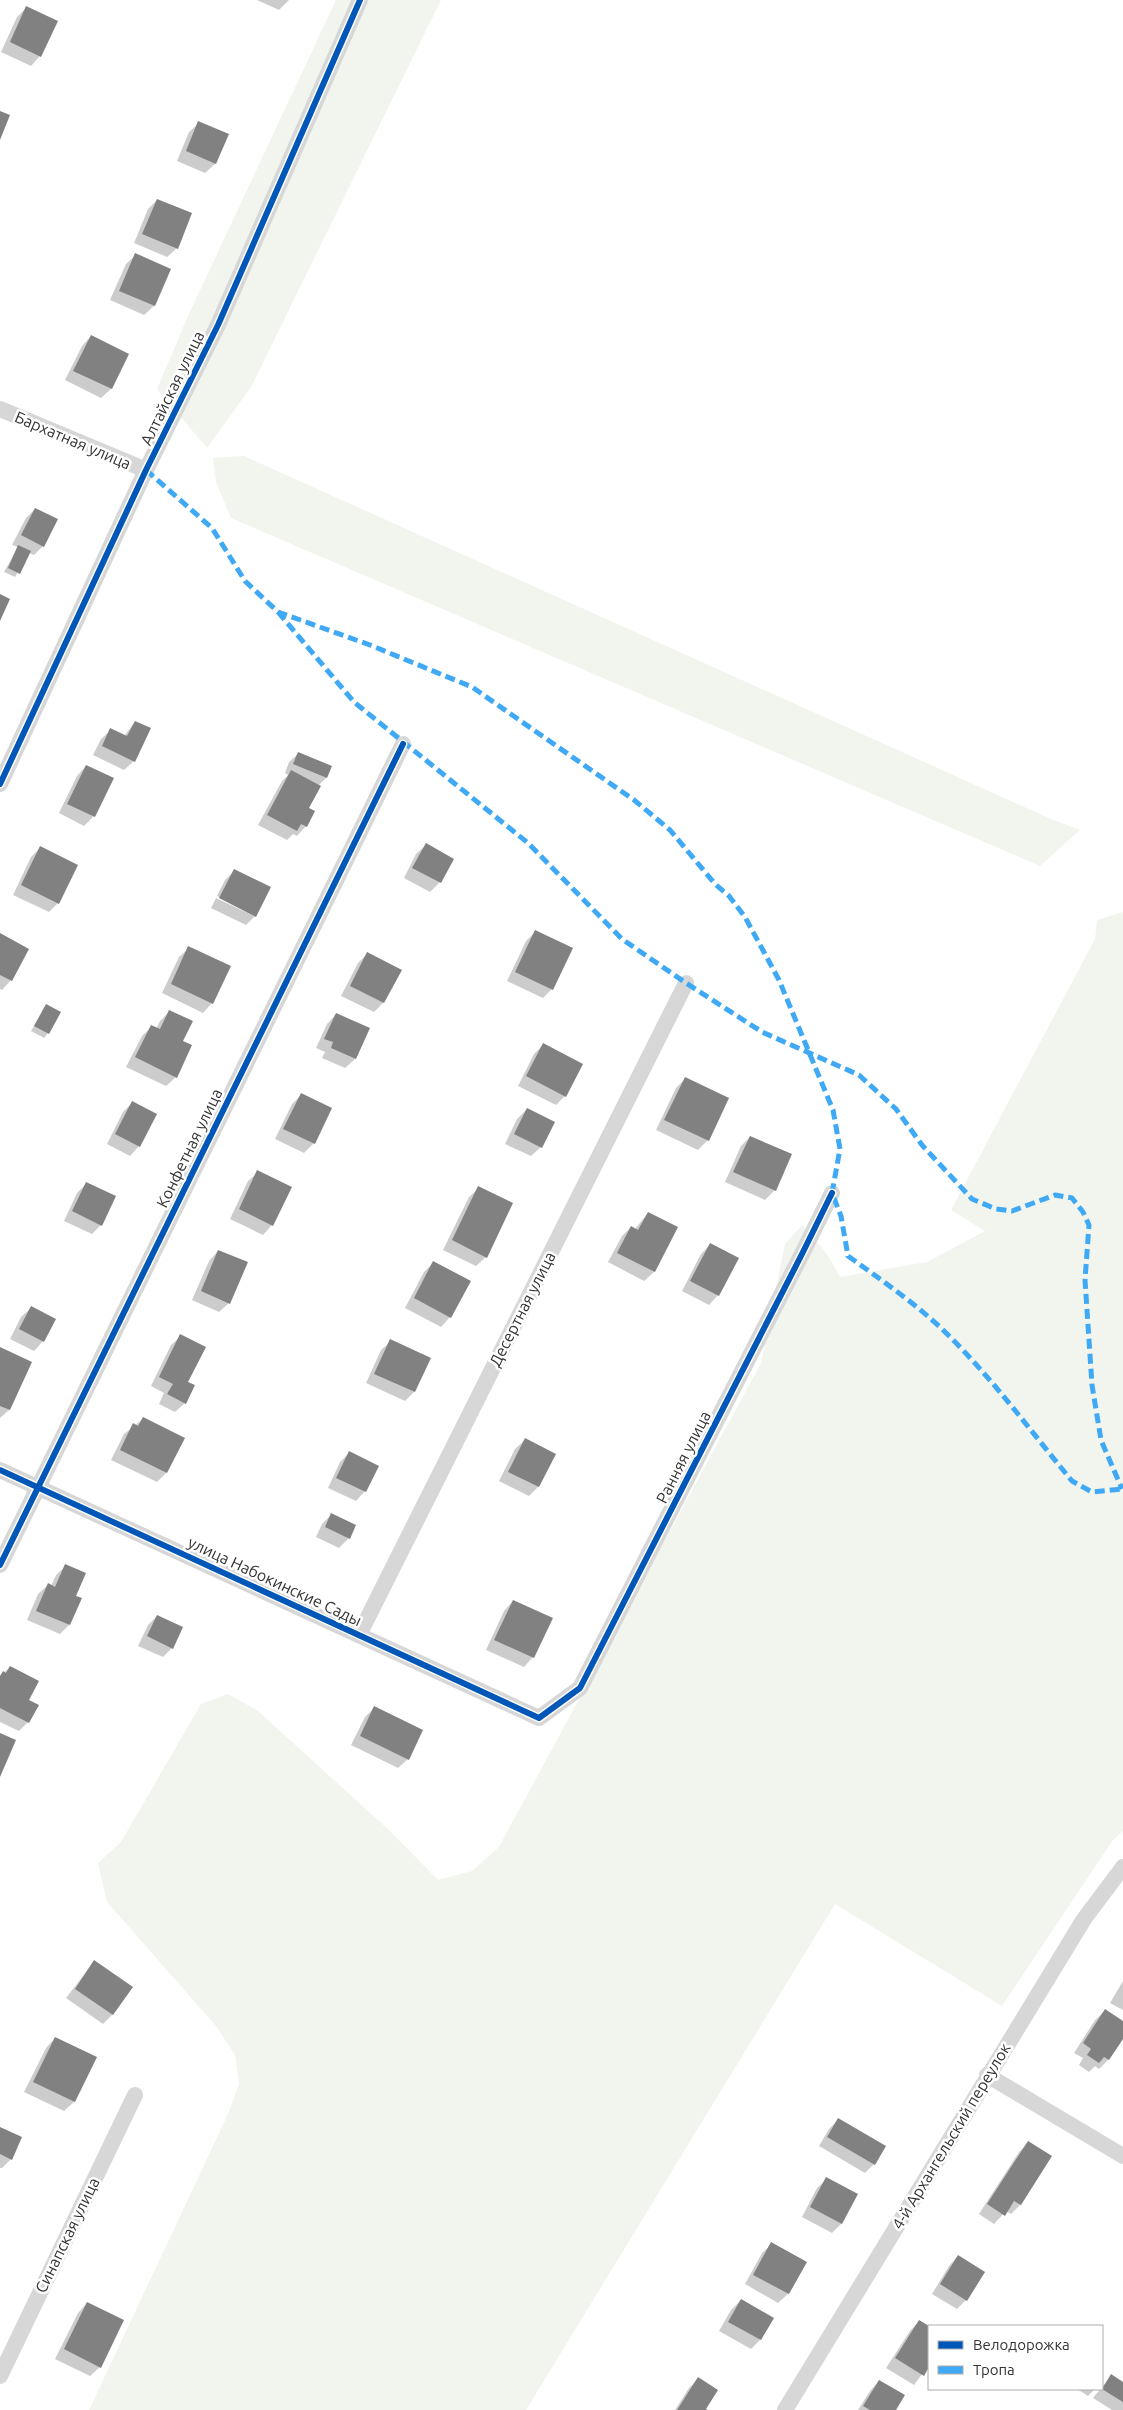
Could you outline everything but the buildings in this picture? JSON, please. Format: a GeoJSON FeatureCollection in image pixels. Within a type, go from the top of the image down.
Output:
{"type":"FeatureCollection","features":[{"type":"Feature","properties":{"kind":"street","name":"Алтайская улица"},"geometry":{"type":"LineString","coordinates":[[0,784],[146,470],[218,325],[360,0]]}},
{"type":"Feature","properties":{"kind":"street","name":"Бархатная улица"},"geometry":{"type":"LineString","coordinates":[[0,409],[146,470]]}},
{"type":"Feature","properties":{"kind":"street","name":"Конфетная улица"},"geometry":{"type":"LineString","coordinates":[[0,1565],[402,744]]}},
{"type":"Feature","properties":{"kind":"street","name":"Десертная улица"},"geometry":{"type":"LineString","coordinates":[[359,1635],[686,983]]}},
{"type":"Feature","properties":{"kind":"street","name":"Ранняя улица"},"geometry":{"type":"LineString","coordinates":[[539,1718],[580,1688],[832,1193]]}},
{"type":"Feature","properties":{"kind":"street","name":"улица Набокинские Сады"},"geometry":{"type":"LineString","coordinates":[[0,1470],[539,1718]]}},
{"type":"Feature","properties":{"kind":"street","name":"4-й Архангельский переулок"},"geometry":{"type":"LineString","coordinates":[[785,2410],[987,2075],[1084,1919],[1123,1867]]}},
{"type":"Feature","properties":{"kind":"street"},"geometry":{"type":"LineString","coordinates":[[987,2075],[1123,2156]]}},
{"type":"Feature","properties":{"kind":"street","name":"Синапская улица"},"geometry":{"type":"LineString","coordinates":[[0,2376],[135,2095]]}},
{"type":"Feature","properties":{"kind":"shaded area"},"geometry":{"type":"Polygon","coordinates":[[[336,0],[441,0],[251,387],[207,448],[157,389],[188,316],[336,0]]]}},
{"type":"Feature","properties":{"kind":"shaded area"},"geometry":{"type":"Polygon","coordinates":[[[244,456],[1051,819],[1080,830],[1040,866],[231,518],[216,482],[213,458],[244,456]]]}},
{"type":"Feature","properties":{"kind":"shaded area"},"geometry":{"type":"Polygon","coordinates":[[[1123,912],[1123,1831],[1113,1840],[1002,2006],[835,1904],[526,2410],[89,2410],[229,2112],[239,2084],[235,2055],[216,2026],[107,1902],[98,1863],[121,1842],[201,1704],[228,1694],[258,1711],[390,1831],[438,1880],[472,1871],[499,1847],[761,1363],[785,1244],[802,1225],[827,1254],[840,1277],[927,1262],[985,1231],[951,1210],[1095,939],[1097,920],[1123,912]]]}},
{"type":"Feature","properties":{"kind":"marked path"},"geometry":{"type":"LineString","coordinates":[[146,470],[212,528],[245,581],[278,612],[370,645],[472,687],[634,800],[670,830],[715,884],[729,896],[745,917],[779,980],[833,1110],[840,1149],[832,1193],[841,1216],[848,1256],[896,1290],[959,1346],[992,1383],[1072,1481],[1092,1492],[1123,1489]]}},
{"type":"Feature","properties":{"kind":"marked path"},"geometry":{"type":"LineString","coordinates":[[278,612],[354,702],[528,843],[622,939],[762,1032],[859,1075],[896,1109],[922,1145],[972,1199],[996,1209],[1012,1211],[1055,1195],[1072,1198],[1083,1212],[1089,1225],[1085,1280],[1092,1385],[1101,1440],[1122,1489]]}},
{"type":"Feature","properties":{"kind":"cycle path"},"geometry":{"type":"LineString","coordinates":[[0,784],[146,470],[218,325],[360,0]]}},
{"type":"Feature","properties":{"kind":"cycle path"},"geometry":{"type":"LineString","coordinates":[[0,1565],[403,744]]}},
{"type":"Feature","properties":{"kind":"cycle path"},"geometry":{"type":"LineString","coordinates":[[0,1470],[539,1718],[580,1688],[832,1193]]}}]}
